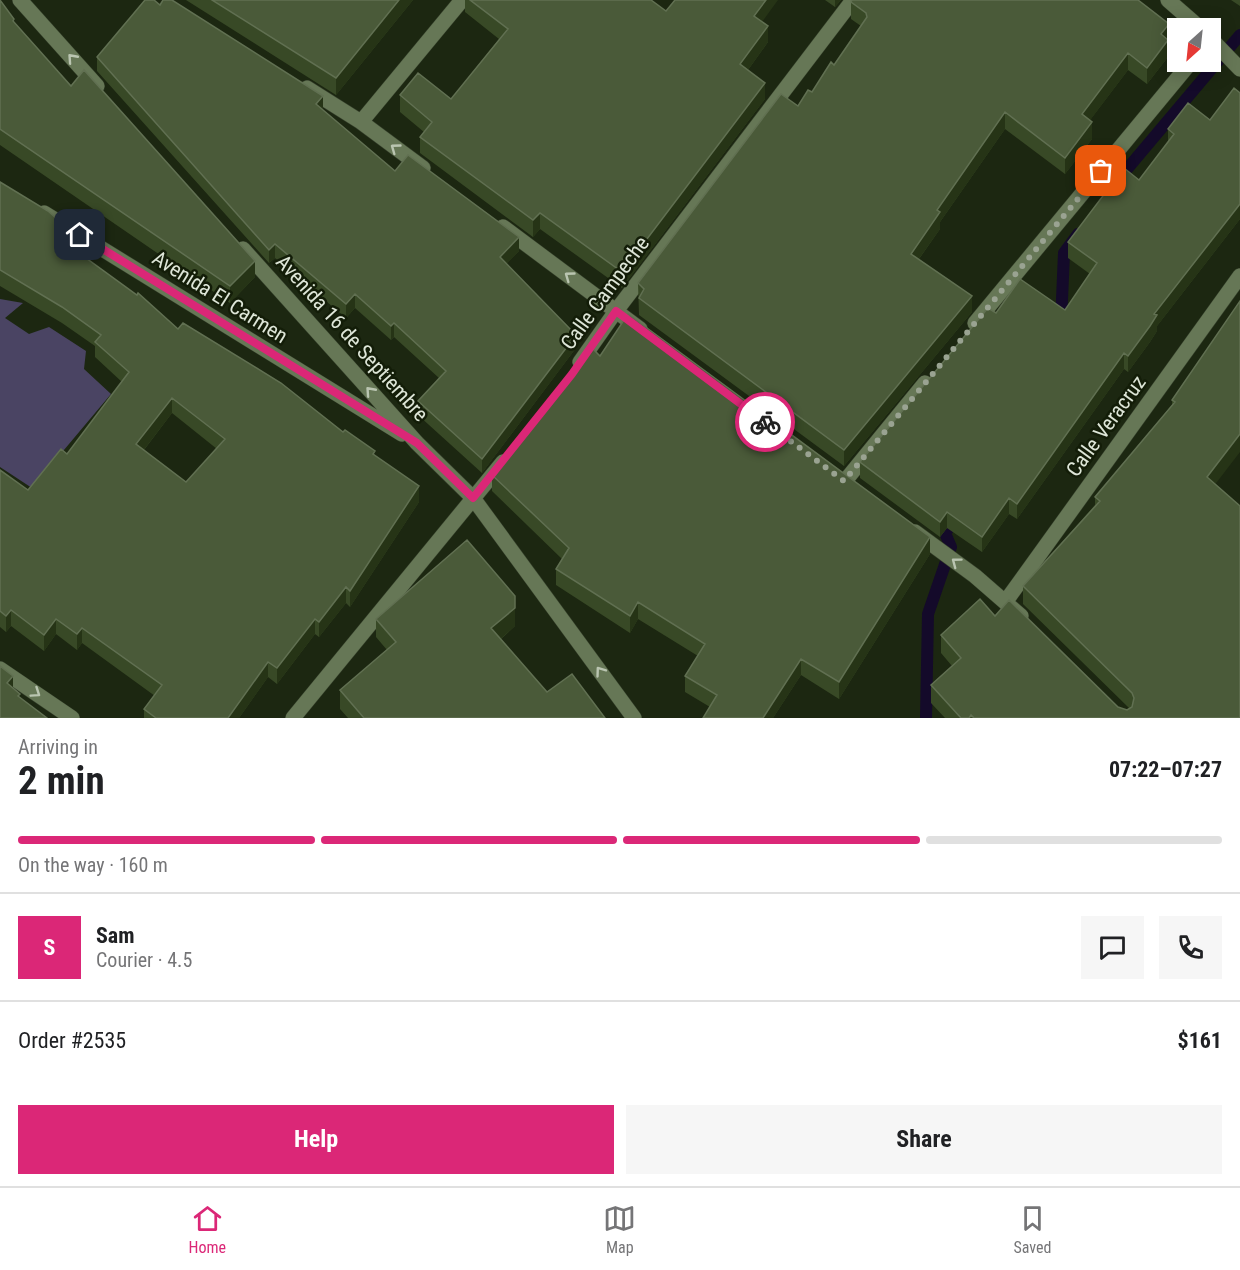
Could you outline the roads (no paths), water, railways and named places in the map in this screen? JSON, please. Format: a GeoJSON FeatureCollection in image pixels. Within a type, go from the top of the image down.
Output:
{"type":"FeatureCollection","features":[{"type":"Feature","properties":{"kind":"street"},"geometry":{"type":"LineString","coordinates":[[20,0],[108,98]]}},
{"type":"Feature","properties":{"kind":"street"},"geometry":{"type":"LineString","coordinates":[[361,122],[462,0]]}},
{"type":"Feature","properties":{"kind":"street","name":"Calle Campeche"},"geometry":{"type":"LineString","coordinates":[[572,374],[616,311],[853,0]]}},
{"type":"Feature","properties":{"kind":"street"},"geometry":{"type":"LineString","coordinates":[[1168,0],[1189,18]]}},
{"type":"Feature","properties":{"kind":"street"},"geometry":{"type":"LineString","coordinates":[[1221,49],[1240,69]]}},
{"type":"Feature","properties":{"kind":"street"},"geometry":{"type":"LineString","coordinates":[[965,335],[1183,72]]}},
{"type":"Feature","properties":{"kind":"street"},"geometry":{"type":"LineString","coordinates":[[293,80],[361,122],[436,178]]}},
{"type":"Feature","properties":{"kind":"street","name":"Avenida El Carmen"},"geometry":{"type":"LineString","coordinates":[[30,205],[417,443]]}},
{"type":"Feature","properties":{"kind":"street"},"geometry":{"type":"LineString","coordinates":[[493,220],[654,339]]}},
{"type":"Feature","properties":{"kind":"street","name":"Avenida 16 de Septiembre"},"geometry":{"type":"LineString","coordinates":[[235,239],[417,443],[473,498],[634,718]]}},
{"type":"Feature","properties":{"kind":"street","name":"Calle Veracruz"},"geometry":{"type":"LineString","coordinates":[[1006,601],[1240,276]]}},
{"type":"Feature","properties":{"kind":"street"},"geometry":{"type":"LineString","coordinates":[[844,481],[935,372]]}},
{"type":"Feature","properties":{"kind":"street"},"geometry":{"type":"LineString","coordinates":[[293,718],[511,452]]}},
{"type":"Feature","properties":{"kind":"street"},"geometry":{"type":"LineString","coordinates":[[900,521],[975,576],[1032,626]]}},
{"type":"Feature","properties":{"kind":"street"},"geometry":{"type":"LineString","coordinates":[[0,669],[72,718]]}},
{"type":"Feature","properties":{"kind":"waterway"},"geometry":{"type":"LineString","coordinates":[[1117,181],[1240,35]]}},
{"type":"Feature","properties":{"kind":"waterway"},"geometry":{"type":"LineString","coordinates":[[1061,323],[1064,253],[1078,234]]}},
{"type":"Feature","properties":{"kind":"waterway"},"geometry":{"type":"LineString","coordinates":[[926,718],[928,614],[951,547],[945,533],[956,517]]}}]}
